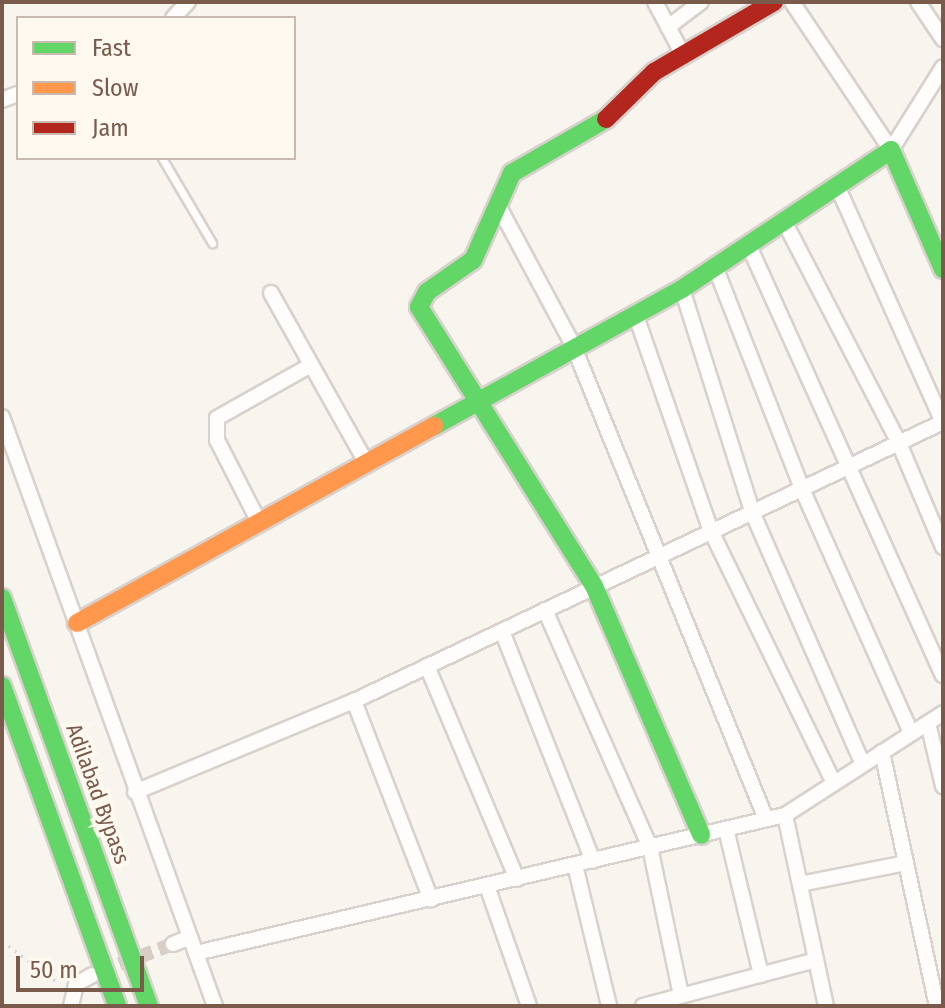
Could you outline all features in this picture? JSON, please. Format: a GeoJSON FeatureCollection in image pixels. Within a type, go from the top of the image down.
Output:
{"type":"FeatureCollection","features":[{"type":"Feature","properties":{"kind":"main road"},"geometry":{"type":"LineString","coordinates":[[701,835],[594,586],[419,307],[427,292],[473,260],[512,173],[533,155],[602,123],[682,53],[774,2]]}},
{"type":"Feature","properties":{"kind":"main road"},"geometry":{"type":"LineString","coordinates":[[77,623],[260,524],[477,397],[682,289],[784,221],[839,190],[891,150],[943,269]]}},
{"type":"Feature","properties":{"kind":"main road","name":"Adilabad Bypass"},"geometry":{"type":"LineString","coordinates":[[2,598],[149,1006]]}},
{"type":"Feature","properties":{"kind":"main road"},"geometry":{"type":"LineString","coordinates":[[2,686],[117,1006]]}},
{"type":"Feature","properties":{"kind":"street"},"geometry":{"type":"LineString","coordinates":[[655,2],[682,53]]}},
{"type":"Feature","properties":{"kind":"street"},"geometry":{"type":"LineString","coordinates":[[668,27],[701,2]]}},
{"type":"Feature","properties":{"kind":"street"},"geometry":{"type":"LineString","coordinates":[[792,2],[891,150],[943,67]]}},
{"type":"Feature","properties":{"kind":"street"},"geometry":{"type":"LineString","coordinates":[[918,2],[943,39]]}},
{"type":"Feature","properties":{"kind":"street"},"geometry":{"type":"LineString","coordinates":[[135,792],[354,701],[943,422],[839,190]]}},
{"type":"Feature","properties":{"kind":"street"},"geometry":{"type":"LineString","coordinates":[[499,207],[573,345],[655,557],[766,819]]}},
{"type":"Feature","properties":{"kind":"street"},"geometry":{"type":"LineString","coordinates":[[784,221],[899,443],[943,547]]}},
{"type":"Feature","properties":{"kind":"street"},"geometry":{"type":"LineString","coordinates":[[749,246],[851,465],[943,675]]}},
{"type":"Feature","properties":{"kind":"street"},"geometry":{"type":"LineString","coordinates":[[716,269],[802,489],[911,733]]}},
{"type":"Feature","properties":{"kind":"street"},"geometry":{"type":"LineString","coordinates":[[682,289],[753,514],[863,764]]}},
{"type":"Feature","properties":{"kind":"street"},"geometry":{"type":"LineString","coordinates":[[271,293],[366,462]]}},
{"type":"Feature","properties":{"kind":"street"},"geometry":{"type":"LineString","coordinates":[[635,313],[711,531],[834,783]]}},
{"type":"Feature","properties":{"kind":"street"},"geometry":{"type":"LineString","coordinates":[[260,524],[217,440],[217,418],[311,365]]}},
{"type":"Feature","properties":{"kind":"street"},"geometry":{"type":"LineString","coordinates":[[2,417],[135,792],[215,1006]]}},
{"type":"Feature","properties":{"kind":"street"},"geometry":{"type":"LineString","coordinates":[[545,610],[650,847],[681,996]]}},
{"type":"Feature","properties":{"kind":"street"},"geometry":{"type":"LineString","coordinates":[[502,631],[593,861]]}},
{"type":"Feature","properties":{"kind":"street"},"geometry":{"type":"LineString","coordinates":[[427,666],[517,879]]}},
{"type":"Feature","properties":{"kind":"street"},"geometry":{"type":"LineString","coordinates":[[354,701],[431,900]]}},
{"type":"Feature","properties":{"kind":"street"},"geometry":{"type":"LineString","coordinates":[[196,953],[785,815],[943,713]]}},
{"type":"Feature","properties":{"kind":"street"},"geometry":{"type":"LineString","coordinates":[[928,723],[943,786]]}},
{"type":"Feature","properties":{"kind":"street"},"geometry":{"type":"LineString","coordinates":[[882,752],[937,1006]]}},
{"type":"Feature","properties":{"kind":"street"},"geometry":{"type":"LineString","coordinates":[[785,815],[826,1006]]}},
{"type":"Feature","properties":{"kind":"street"},"geometry":{"type":"LineString","coordinates":[[726,829],[761,975]]}},
{"type":"Feature","properties":{"kind":"street"},"geometry":{"type":"LineString","coordinates":[[800,884],[906,863]]}},
{"type":"Feature","properties":{"kind":"street"},"geometry":{"type":"LineString","coordinates":[[575,865],[609,1006]]}},
{"type":"Feature","properties":{"kind":"street"},"geometry":{"type":"LineString","coordinates":[[487,886],[529,1006]]}},
{"type":"Feature","properties":{"kind":"street"},"geometry":{"type":"LineString","coordinates":[[173,944],[190,937]]}},
{"type":"Feature","properties":{"kind":"street"},"geometry":{"type":"LineString","coordinates":[[650,1005],[816,960]]}},
{"type":"Feature","properties":{"kind":"street"},"geometry":{"type":"LineString","coordinates":[[71,999],[92,975]]}},
{"type":"Feature","properties":{"kind":"lane"},"geometry":{"type":"LineString","coordinates":[[163,160],[212,243]]}},
{"type":"Feature","properties":{"kind":"path"},"geometry":{"type":"LineString","coordinates":[[2,941],[71,999]]}},
{"type":"Feature","properties":{"kind":"tunnel"},"geometry":{"type":"LineString","coordinates":[[100,972],[173,944]]}},
{"type":"Feature","properties":{"kind":"traffic: fast"},"geometry":{"type":"LineString","coordinates":[[606,119],[512,173],[473,260],[427,292],[419,307],[594,586],[701,835]]}},
{"type":"Feature","properties":{"kind":"traffic: fast"},"geometry":{"type":"LineString","coordinates":[[434,426],[682,289],[891,150],[943,269]]}},
{"type":"Feature","properties":{"kind":"traffic: fast"},"geometry":{"type":"LineString","coordinates":[[2,598],[149,1006]]}},
{"type":"Feature","properties":{"kind":"traffic: fast"},"geometry":{"type":"LineString","coordinates":[[2,686],[117,1006]]}},
{"type":"Feature","properties":{"kind":"traffic: slow"},"geometry":{"type":"LineString","coordinates":[[77,623],[434,426]]}},
{"type":"Feature","properties":{"kind":"traffic: jam"},"geometry":{"type":"LineString","coordinates":[[606,119],[654,72],[774,2]]}}]}
